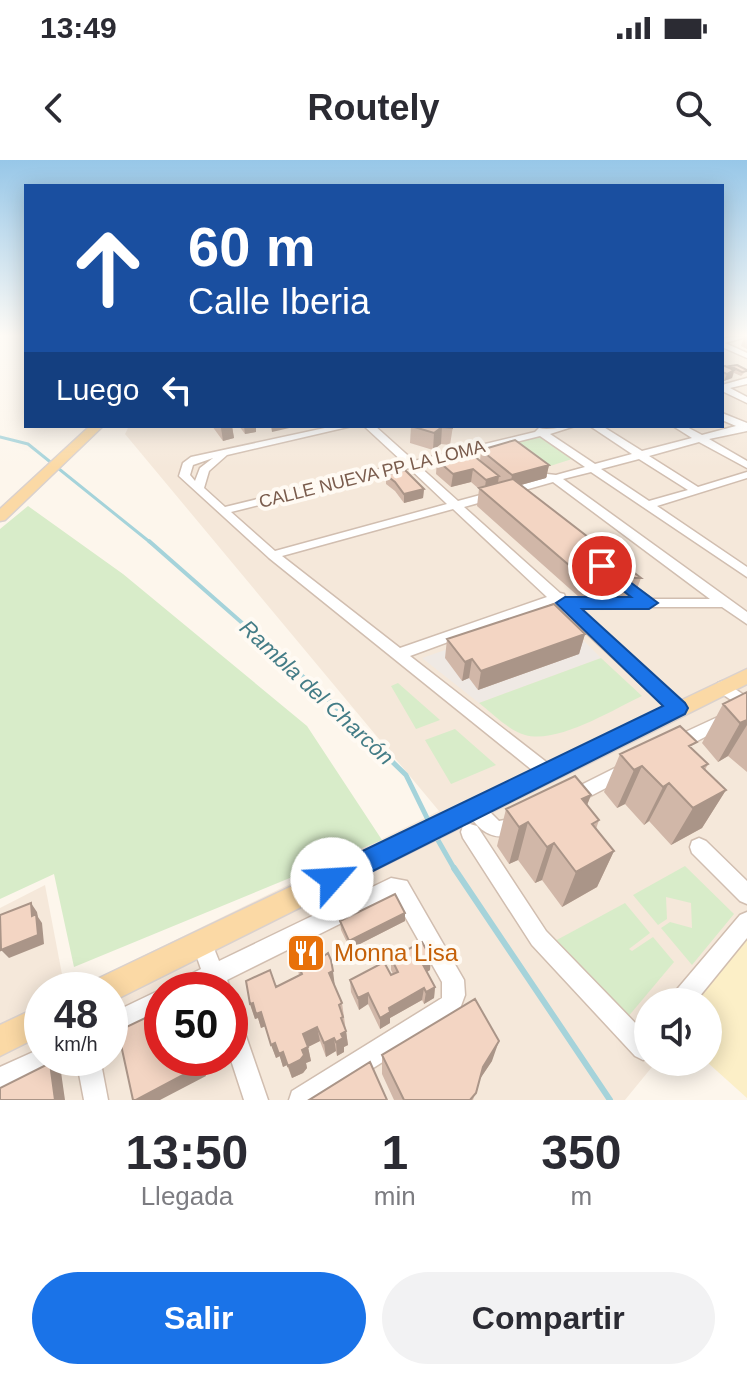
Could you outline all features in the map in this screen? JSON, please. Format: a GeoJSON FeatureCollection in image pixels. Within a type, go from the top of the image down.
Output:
{"type":"FeatureCollection","features":[{"type":"Feature","properties":{"kind":"main road"},"geometry":{"type":"LineString","coordinates":[[0,517],[95,428]]}},
{"type":"Feature","properties":{"kind":"main road"},"geometry":{"type":"LineString","coordinates":[[128,979],[369,861],[467,820],[548,773],[747,676]]}},
{"type":"Feature","properties":{"kind":"main road"},"geometry":{"type":"LineString","coordinates":[[0,1041],[24,1029]]}},
{"type":"Feature","properties":{"kind":"street"},"geometry":{"type":"LineString","coordinates":[[724,387],[747,381]]}},
{"type":"Feature","properties":{"kind":"street"},"geometry":{"type":"LineString","coordinates":[[724,389],[747,400]]}},
{"type":"Feature","properties":{"kind":"street"},"geometry":{"type":"LineString","coordinates":[[724,417],[746,427]]}},
{"type":"Feature","properties":{"kind":"street"},"geometry":{"type":"LineString","coordinates":[[273,555],[746,427]]}},
{"type":"Feature","properties":{"kind":"street"},"geometry":{"type":"LineString","coordinates":[[338,428],[195,459],[188,463],[184,473],[198,490],[273,555],[548,773]]}},
{"type":"Feature","properties":{"kind":"street"},"geometry":{"type":"LineString","coordinates":[[371,428],[677,708]]}},
{"type":"Feature","properties":{"kind":"street"},"geometry":{"type":"LineString","coordinates":[[598,428],[697,491]]}},
{"type":"Feature","properties":{"kind":"street"},"geometry":{"type":"LineString","coordinates":[[682,428],[747,465]]}},
{"type":"Feature","properties":{"kind":"street"},"geometry":{"type":"LineString","coordinates":[[537,430],[747,573]]}},
{"type":"Feature","properties":{"kind":"street","name":"CALLE NUEVA PP LA LOMA"},"geometry":{"type":"LineString","coordinates":[[222,511],[506,442],[537,430]]}},
{"type":"Feature","properties":{"kind":"street"},"geometry":{"type":"LineString","coordinates":[[506,442],[519,451]]}},
{"type":"Feature","properties":{"kind":"street"},"geometry":{"type":"LineString","coordinates":[[198,490],[204,470],[230,452]]}},
{"type":"Feature","properties":{"kind":"street"},"geometry":{"type":"LineString","coordinates":[[462,452],[474,462]]}},
{"type":"Feature","properties":{"kind":"street"},"geometry":{"type":"LineString","coordinates":[[543,471],[747,619]]}},
{"type":"Feature","properties":{"kind":"street"},"geometry":{"type":"LineString","coordinates":[[649,505],[747,475]]}},
{"type":"Feature","properties":{"kind":"street"},"geometry":{"type":"LineString","coordinates":[[497,483],[520,502]]}},
{"type":"Feature","properties":{"kind":"street"},"geometry":{"type":"LineString","coordinates":[[614,575],[649,603]]}},
{"type":"Feature","properties":{"kind":"street"},"geometry":{"type":"LineString","coordinates":[[399,654],[562,600],[726,603]]}},
{"type":"Feature","properties":{"kind":"street"},"geometry":{"type":"LineString","coordinates":[[723,687],[746,702]]}},
{"type":"Feature","properties":{"kind":"street"},"geometry":{"type":"LineString","coordinates":[[467,820],[485,822],[498,830],[507,831],[720,722]]}},
{"type":"Feature","properties":{"kind":"street"},"geometry":{"type":"LineString","coordinates":[[467,820],[539,938],[634,1033]]}},
{"type":"Feature","properties":{"kind":"street"},"geometry":{"type":"LineString","coordinates":[[699,847],[747,894]]}},
{"type":"Feature","properties":{"kind":"street"},"geometry":{"type":"LineString","coordinates":[[235,972],[391,887],[400,888],[453,980],[454,995],[450,1006],[301,1100]]}},
{"type":"Feature","properties":{"kind":"street"},"geometry":{"type":"LineString","coordinates":[[693,988],[747,922]]}},
{"type":"Feature","properties":{"kind":"street"},"geometry":{"type":"LineString","coordinates":[[202,943],[213,972]]}},
{"type":"Feature","properties":{"kind":"street"},"geometry":{"type":"LineString","coordinates":[[0,1080],[24,1068]]}},
{"type":"Feature","properties":{"kind":"street"},"geometry":{"type":"LineString","coordinates":[[91,1076],[96,1100]]}},
{"type":"Feature","properties":{"kind":"street"},"geometry":{"type":"LineString","coordinates":[[248,1076],[256,1100]]}},
{"type":"Feature","properties":{"kind":"shaded area"},"geometry":{"type":"Polygon","coordinates":[[[724,381],[747,381],[747,947],[714,988],[634,988],[634,1076],[645,1076],[625,1100],[0,1100],[0,908],[45,885],[62,972],[24,972],[24,1076],[128,1076],[128,972],[110,972],[439,811],[125,434],[128,428],[724,428],[724,381]]]}},
{"type":"Feature","properties":{"kind":"shaded area"},"geometry":{"type":"Polygon","coordinates":[[[555,612],[601,658],[479,703],[422,658],[555,612]]]}},
{"type":"Feature","properties":{"kind":"green space"},"geometry":{"type":"Polygon","coordinates":[[[540,437],[572,459],[547,467],[513,443],[540,437]]]}},
{"type":"Feature","properties":{"kind":"green space"},"geometry":{"type":"Polygon","coordinates":[[[28,506],[123,574],[307,726],[382,840],[74,967],[54,874],[0,899],[0,529],[28,506]]]}},
{"type":"Feature","properties":{"kind":"green space"},"geometry":{"type":"Polygon","coordinates":[[[601,658],[642,696],[569,730],[553,735],[525,735],[507,726],[479,703],[601,658]]]}},
{"type":"Feature","properties":{"kind":"green space"},"geometry":{"type":"Polygon","coordinates":[[[398,683],[440,720],[416,729],[391,686],[398,683]]]}},
{"type":"Feature","properties":{"kind":"green space"},"geometry":{"type":"Polygon","coordinates":[[[455,729],[496,765],[451,784],[425,740],[455,729]]]}},
{"type":"Feature","properties":{"kind":"green space"},"geometry":{"type":"Polygon","coordinates":[[[685,866],[734,914],[692,965],[661,928],[670,922],[692,928],[691,903],[666,897],[667,919],[658,925],[633,895],[685,866]]]}},
{"type":"Feature","properties":{"kind":"green space"},"geometry":{"type":"Polygon","coordinates":[[[625,903],[650,933],[629,949],[632,951],[653,937],[674,962],[652,988],[634,988],[634,1010],[627,1018],[553,942],[625,903]]]}},
{"type":"Feature","properties":{"kind":"sand"},"geometry":{"type":"Polygon","coordinates":[[[747,937],[747,1098],[722,1076],[722,988],[708,988],[747,937]]]}},
{"type":"Feature","properties":{"kind":"building"},"geometry":{"type":"Polygon","coordinates":[[[418,428],[441,428],[434,433],[418,428]]]}},
{"type":"Feature","properties":{"kind":"building"},"geometry":{"type":"Polygon","coordinates":[[[515,440],[549,465],[512,475],[481,450],[515,440]]]}},
{"type":"Feature","properties":{"kind":"building"},"geometry":{"type":"Polygon","coordinates":[[[469,452],[499,476],[486,480],[473,469],[453,474],[437,460],[469,452]]]}},
{"type":"Feature","properties":{"kind":"building"},"geometry":{"type":"Polygon","coordinates":[[[405,470],[424,489],[404,494],[386,475],[405,470]]]}},
{"type":"Feature","properties":{"kind":"building"},"geometry":{"type":"Polygon","coordinates":[[[513,479],[641,578],[584,578],[479,488],[513,479]]]}},
{"type":"Feature","properties":{"kind":"building"},"geometry":{"type":"Polygon","coordinates":[[[554,604],[585,634],[481,671],[472,659],[465,662],[447,639],[554,604]]]}},
{"type":"Feature","properties":{"kind":"building"},"geometry":{"type":"Polygon","coordinates":[[[747,692],[747,720],[740,723],[723,704],[747,692]]]}},
{"type":"Feature","properties":{"kind":"building"},"geometry":{"type":"Polygon","coordinates":[[[680,726],[697,742],[689,746],[708,764],[702,767],[726,790],[693,808],[669,783],[663,787],[642,766],[634,770],[620,754],[680,726]]]}},
{"type":"Feature","properties":{"kind":"building"},"geometry":{"type":"Polygon","coordinates":[[[575,776],[591,795],[582,799],[599,820],[592,824],[614,851],[576,872],[554,843],[547,847],[528,822],[519,827],[506,809],[575,776]]]}},
{"type":"Feature","properties":{"kind":"building"},"geometry":{"type":"Polygon","coordinates":[[[395,894],[405,913],[349,941],[340,921],[395,894]]]}},
{"type":"Feature","properties":{"kind":"building"},"geometry":{"type":"Polygon","coordinates":[[[31,903],[32,916],[36,914],[38,935],[1,950],[0,915],[31,903]]]}},
{"type":"Feature","properties":{"kind":"building"},"geometry":{"type":"Polygon","coordinates":[[[422,942],[431,958],[422,963],[435,987],[426,992],[424,988],[389,1008],[390,1012],[380,1018],[368,993],[358,998],[350,980],[384,962],[391,975],[398,972],[391,958],[422,942]]]}},
{"type":"Feature","properties":{"kind":"building"},"geometry":{"type":"Polygon","coordinates":[[[319,945],[324,956],[328,953],[333,971],[329,973],[342,1003],[339,1005],[346,1031],[341,1034],[343,1038],[336,1042],[334,1038],[324,1043],[317,1027],[303,1034],[308,1047],[302,1050],[304,1055],[300,1060],[288,1066],[283,1052],[279,1054],[275,1043],[271,1045],[261,1012],[256,1014],[253,1003],[250,1004],[248,980],[270,970],[276,987],[302,974],[295,957],[319,945]]]}},
{"type":"Feature","properties":{"kind":"building"},"geometry":{"type":"Polygon","coordinates":[[[475,999],[499,1041],[483,1067],[476,1093],[470,1100],[404,1100],[382,1055],[475,999]]]}},
{"type":"Feature","properties":{"kind":"building"},"geometry":{"type":"Polygon","coordinates":[[[144,1019],[144,1076],[181,1076],[136,1100],[133,1100],[128,1076],[128,1026],[144,1019]]]}},
{"type":"Feature","properties":{"kind":"building"},"geometry":{"type":"Polygon","coordinates":[[[370,1062],[387,1100],[309,1100],[370,1062]]]}},
{"type":"Feature","properties":{"kind":"building"},"geometry":{"type":"Polygon","coordinates":[[[24,1076],[52,1076],[55,1100],[0,1100],[0,1088],[24,1076]]]}},
{"type":"Feature","properties":{"kind":"waterway","name":"Rambla del Charcón"},"geometry":{"type":"LineString","coordinates":[[0,437],[28,444],[151,543]]}},
{"type":"Feature","properties":{"kind":"waterway","name":"Rambla del Charcón"},"geometry":{"type":"LineString","coordinates":[[149,541],[315,687]]}},
{"type":"Feature","properties":{"kind":"waterway","name":"Rambla del Charcón"},"geometry":{"type":"LineString","coordinates":[[313,685],[406,775],[430,824]]}},
{"type":"Feature","properties":{"kind":"waterway","name":"Rambla del Charcón"},"geometry":{"type":"LineString","coordinates":[[435,835],[455,870]]}},
{"type":"Feature","properties":{"kind":"waterway","name":"Rambla del Charcón"},"geometry":{"type":"LineString","coordinates":[[454,868],[610,1100]]}},
{"type":"Feature","properties":{"kind":"place","name":"Monna Lisa"},"geometry":{"type":"Point","coordinates":[306,953]}},
{"type":"Feature","properties":{"kind":"route"},"geometry":{"type":"LineString","coordinates":[[332,879],[677,708],[565,603],[649,603],[602,566]]}}]}
